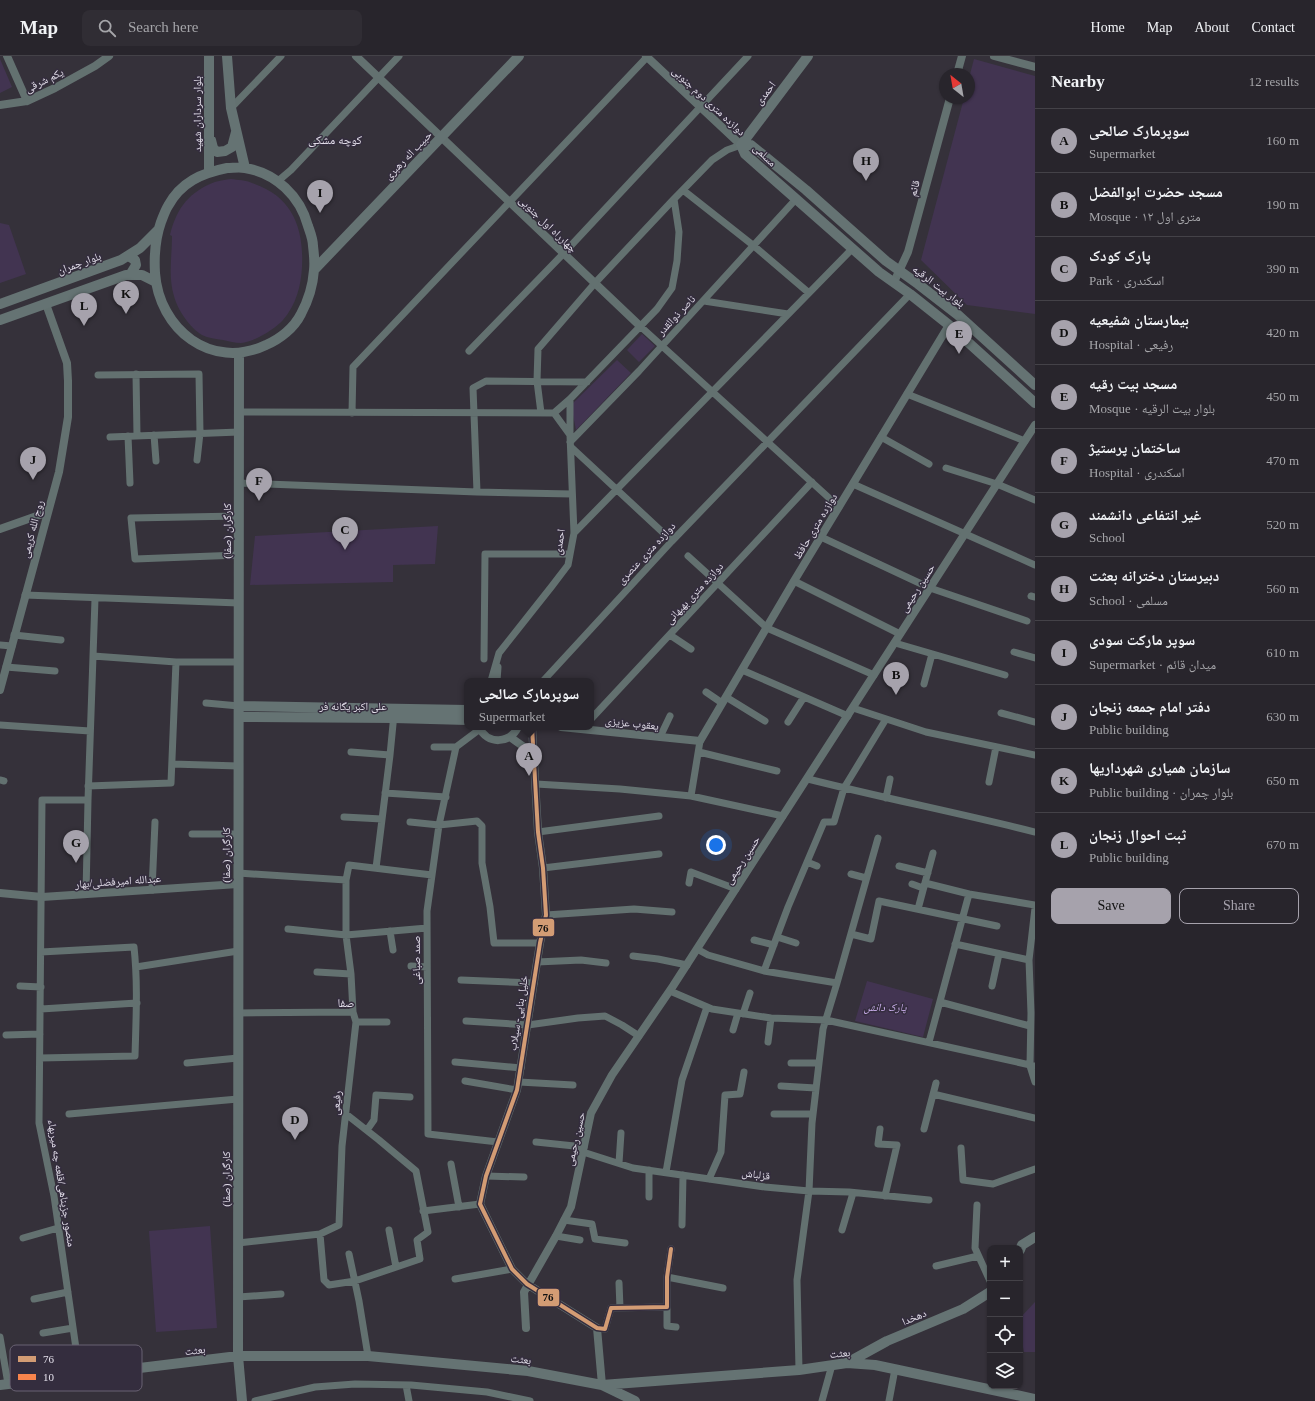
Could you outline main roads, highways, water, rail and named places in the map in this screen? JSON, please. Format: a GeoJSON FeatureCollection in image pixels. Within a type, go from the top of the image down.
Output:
{"type":"FeatureCollection","features":[{"type":"Feature","properties":{"kind":"main road","name":"بلوار سرداران شهید"},"geometry":{"type":"LineString","coordinates":[[209,56],[209,172]]}},
{"type":"Feature","properties":{"kind":"main road"},"geometry":{"type":"LineString","coordinates":[[227,56],[231,108],[245,168]]}},
{"type":"Feature","properties":{"kind":"main road","name":"حبیب اله رهبری"},"geometry":{"type":"LineString","coordinates":[[314,270],[519,56]]}},
{"type":"Feature","properties":{"kind":"main road","name":"احمدی"},"geometry":{"type":"LineString","coordinates":[[741,145],[808,56]]}},
{"type":"Feature","properties":{"kind":"main road"},"geometry":{"type":"LineString","coordinates":[[209,134],[213,148],[217,152],[225,151],[232,147],[236,130]]}},
{"type":"Feature","properties":{"kind":"main road","name":"مسلمی"},"geometry":{"type":"LineString","coordinates":[[900,271],[886,261],[806,190],[751,145],[741,145],[745,154],[852,249],[950,325],[1035,403]]}},
{"type":"Feature","properties":{"kind":"main road"},"geometry":{"type":"LineString","coordinates":[[227,168],[245,168],[262,173],[278,181],[292,193],[306,216],[313,243],[314,270],[308,297],[301,314],[289,329],[275,341],[258,349],[239,353],[220,352],[202,346],[186,337],[173,323],[163,307],[156,282],[154,256],[158,230],[168,205],[179,191],[193,180],[209,172],[227,168]]}},
{"type":"Feature","properties":{"kind":"main road","name":"بلوار چمران"},"geometry":{"type":"LineString","coordinates":[[0,304],[121,260],[140,248],[158,230]]}},
{"type":"Feature","properties":{"kind":"main road"},"geometry":{"type":"LineString","coordinates":[[128,256],[135,260],[136,265],[130,275]]}},
{"type":"Feature","properties":{"kind":"main road","name":"بلوار بیت الرقیه"},"geometry":{"type":"LineString","coordinates":[[900,271],[958,315],[1035,385]]}},
{"type":"Feature","properties":{"kind":"main road"},"geometry":{"type":"LineString","coordinates":[[0,320],[126,275],[142,275],[156,282]]}},
{"type":"Feature","properties":{"kind":"main road","name":"کارگران (صفا)"},"geometry":{"type":"LineString","coordinates":[[239,353],[238,1356],[242,1401]]}},
{"type":"Feature","properties":{"kind":"main road","name":"علی اکبر یگانه فر"},"geometry":{"type":"LineString","coordinates":[[239,706],[394,713],[464,720]]}},
{"type":"Feature","properties":{"kind":"main road","name":"علی اکبر یگانه فر"},"geometry":{"type":"LineString","coordinates":[[239,717],[464,710]]}},
{"type":"Feature","properties":{"kind":"main road"},"geometry":{"type":"LineString","coordinates":[[1022,1245],[1035,1236]]}},
{"type":"Feature","properties":{"kind":"main road","name":"دهخدا"},"geometry":{"type":"LineString","coordinates":[[847,1363],[887,1341],[963,1309],[987,1294]]}},
{"type":"Feature","properties":{"kind":"main road","name":"بعثت"},"geometry":{"type":"LineString","coordinates":[[142,1368],[238,1356],[368,1356],[528,1371],[602,1385],[799,1370],[847,1363],[875,1365],[1035,1399]]}},
{"type":"Feature","properties":{"kind":"main road"},"geometry":{"type":"LineString","coordinates":[[602,1385],[635,1401]]}},
{"type":"Feature","properties":{"kind":"place","name":"دبیرستان دخترانه بعثت"},"geometry":{"type":"Point","coordinates":[866,181]}},
{"type":"Feature","properties":{"kind":"place","name":"سوپر مارکت سودی"},"geometry":{"type":"Point","coordinates":[320,213]}},
{"type":"Feature","properties":{"kind":"place","name":"سازمان همیاری شهرداریها"},"geometry":{"type":"Point","coordinates":[126,314]}},
{"type":"Feature","properties":{"kind":"place","name":"ثبت احوال زنجان"},"geometry":{"type":"Point","coordinates":[84,326]}},
{"type":"Feature","properties":{"kind":"place","name":"مسجد بیت رقیه"},"geometry":{"type":"Point","coordinates":[959,354]}},
{"type":"Feature","properties":{"kind":"place","name":"دفتر امام جمعه زنجان"},"geometry":{"type":"Point","coordinates":[33,480]}},
{"type":"Feature","properties":{"kind":"place","name":"ساختمان پرستیژ"},"geometry":{"type":"Point","coordinates":[259,501]}},
{"type":"Feature","properties":{"kind":"place","name":"پارک کودک"},"geometry":{"type":"Point","coordinates":[345,550]}},
{"type":"Feature","properties":{"kind":"place","name":"مسجد حضرت ابوالفضل"},"geometry":{"type":"Point","coordinates":[896,695]}},
{"type":"Feature","properties":{"kind":"place","name":"سوپرمارک صالحی"},"geometry":{"type":"Point","coordinates":[529,776]}},
{"type":"Feature","properties":{"kind":"place","name":"غیر انتفاعی دانشمند"},"geometry":{"type":"Point","coordinates":[76,863]}},
{"type":"Feature","properties":{"kind":"place","name":"بیمارستان شفیعیه"},"geometry":{"type":"Point","coordinates":[295,1140]}},
{"type":"Feature","properties":{"kind":"district","name":"کوچه مشکی"},"geometry":{"type":"Point","coordinates":[335,140]}},
{"type":"Feature","properties":{"kind":"district","name":"صفا"},"geometry":{"type":"Point","coordinates":[346,1003]}},
{"type":"Feature","properties":{"kind":"park label","name":"پارک دانش"},"geometry":{"type":"Point","coordinates":[885,1007]}}]}
